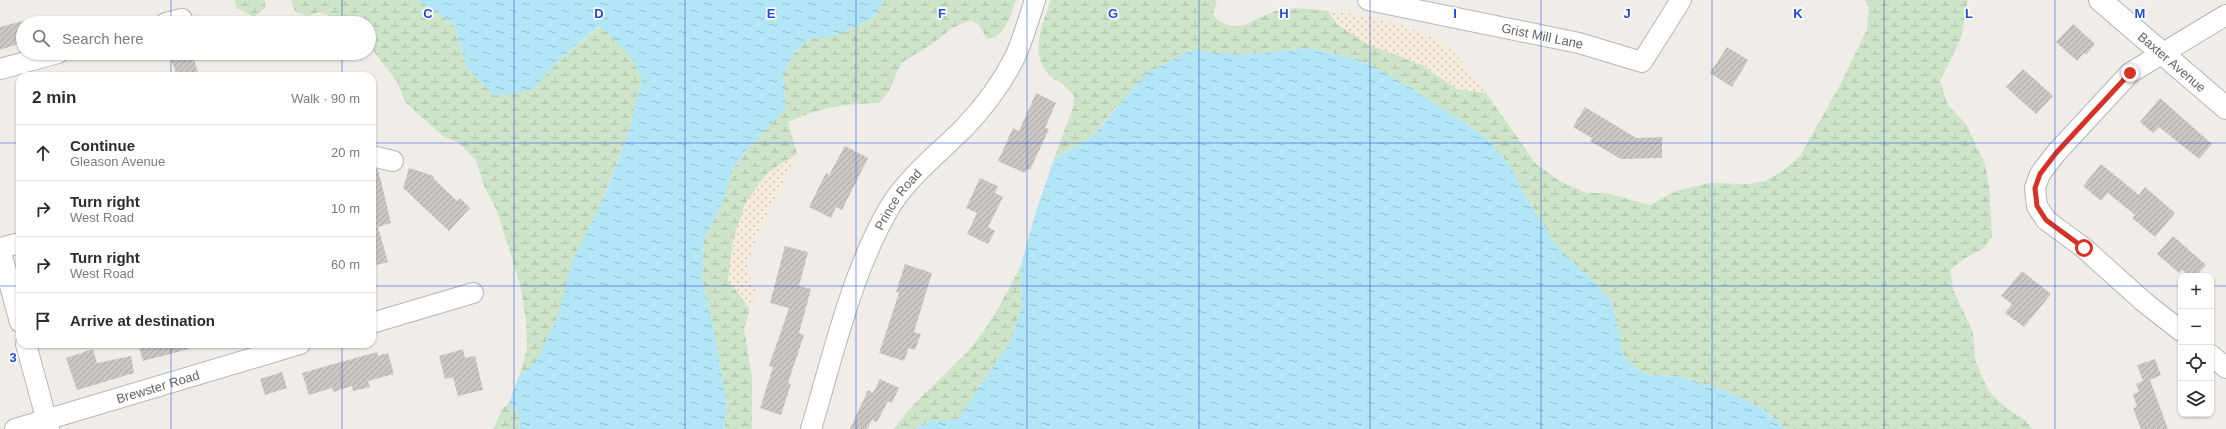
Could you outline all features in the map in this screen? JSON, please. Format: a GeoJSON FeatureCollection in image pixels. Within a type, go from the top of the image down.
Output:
{"type":"FeatureCollection","features":[{"type":"Feature","properties":{"kind":"street","name":"Prince Road"},"geometry":{"type":"LineString","coordinates":[[811,429],[847,306],[879,228],[892,204],[908,183],[964,127],[993,94],[1015,56],[1035,0]]}},
{"type":"Feature","properties":{"kind":"street","name":"Grist Mill Lane"},"geometry":{"type":"LineString","coordinates":[[1368,0],[1579,43],[1642,62],[1681,0]]}},
{"type":"Feature","properties":{"kind":"street","name":"Baxter Avenue"},"geometry":{"type":"LineString","coordinates":[[2100,0],[2165,53],[2226,108]]}},
{"type":"Feature","properties":{"kind":"street"},"geometry":{"type":"LineString","coordinates":[[2178,329],[2144,302],[2084,248],[2046,220],[2037,206],[2035,188],[2040,174],[2061,148],[2130,73],[2226,15]]}},
{"type":"Feature","properties":{"kind":"street"},"geometry":{"type":"LineString","coordinates":[[0,69],[33,60]]}},
{"type":"Feature","properties":{"kind":"street"},"geometry":{"type":"LineString","coordinates":[[376,157],[393,161]]}},
{"type":"Feature","properties":{"kind":"street"},"geometry":{"type":"LineString","coordinates":[[16,244],[0,248],[16,307]]}},
{"type":"Feature","properties":{"kind":"street"},"geometry":{"type":"LineString","coordinates":[[376,322],[474,293]]}},
{"type":"Feature","properties":{"kind":"street"},"geometry":{"type":"LineString","coordinates":[[27,348],[48,424]]}},
{"type":"Feature","properties":{"kind":"street","name":"Brewster Road"},"geometry":{"type":"LineString","coordinates":[[15,429],[48,424],[287,348]]}},
{"type":"Feature","properties":{"kind":"street"},"geometry":{"type":"LineString","coordinates":[[2214,358],[2226,368]]}},
{"type":"Feature","properties":{"kind":"green space"},"geometry":{"type":"Polygon","coordinates":[[[234,0],[264,0],[266,7],[255,16],[252,16],[237,8],[234,0]]]}},
{"type":"Feature","properties":{"kind":"green space"},"geometry":{"type":"Polygon","coordinates":[[[291,0],[417,0],[454,24],[467,68],[533,90],[548,72],[573,48],[601,26],[630,56],[642,79],[629,131],[558,316],[536,363],[519,376],[527,349],[526,320],[520,284],[497,211],[484,186],[476,160],[458,142],[444,137],[406,103],[397,82],[376,54],[376,16],[330,16],[319,12],[307,16],[295,11],[291,0]]]}},
{"type":"Feature","properties":{"kind":"green space"},"geometry":{"type":"Polygon","coordinates":[[[885,0],[1016,0],[1009,19],[999,35],[987,39],[979,25],[971,20],[952,28],[932,44],[901,63],[889,91],[879,103],[832,107],[788,122],[797,154],[767,173],[728,279],[750,309],[744,328],[752,378],[752,429],[724,429],[727,407],[714,329],[702,280],[704,240],[725,197],[733,168],[750,146],[786,108],[783,75],[795,52],[808,40],[834,36],[871,20],[885,0]]]}},
{"type":"Feature","properties":{"kind":"green space"},"geometry":{"type":"Polygon","coordinates":[[[1051,0],[1217,0],[1213,15],[1230,26],[1246,24],[1271,13],[1287,9],[1328,11],[1338,25],[1422,65],[1457,89],[1486,93],[1536,164],[1561,182],[1587,193],[1606,193],[1650,205],[1676,191],[1709,183],[1747,184],[1765,181],[1784,170],[1800,156],[1839,87],[1867,29],[1869,8],[1865,0],[1968,0],[1961,38],[1940,81],[1948,105],[1966,124],[1985,164],[1989,186],[1992,237],[1983,249],[1965,258],[1950,270],[1953,289],[1973,332],[1975,360],[1988,390],[2005,407],[2026,421],[2032,429],[1786,429],[1762,408],[1724,390],[1681,377],[1647,375],[1625,359],[1612,303],[1594,282],[1557,247],[1525,196],[1511,167],[1487,138],[1407,85],[1360,60],[1310,48],[1240,55],[1224,54],[1116,107],[1091,138],[1054,159],[1073,107],[1074,96],[1065,86],[1048,74],[1042,66],[1039,57],[1039,38],[1044,18],[1051,0]]]}},
{"type":"Feature","properties":{"kind":"green space"},"geometry":{"type":"Polygon","coordinates":[[[1021,265],[1022,307],[1011,340],[957,420],[934,420],[915,429],[894,429],[911,408],[970,349],[978,339],[998,308],[1021,265]]]}},
{"type":"Feature","properties":{"kind":"green space"},"geometry":{"type":"Polygon","coordinates":[[[509,403],[517,411],[520,429],[493,429],[503,408],[509,403]]]}},
{"type":"Feature","properties":{"kind":"sand"},"geometry":{"type":"Polygon","coordinates":[[[1328,11],[1359,15],[1391,22],[1422,33],[1436,40],[1453,52],[1486,93],[1457,89],[1422,65],[1367,44],[1338,25],[1328,11]]]}},
{"type":"Feature","properties":{"kind":"sand"},"geometry":{"type":"Polygon","coordinates":[[[797,154],[758,232],[746,270],[756,292],[750,309],[728,280],[733,240],[745,203],[767,173],[797,154]]]}},
{"type":"Feature","properties":{"kind":"water"},"geometry":{"type":"Polygon","coordinates":[[[417,0],[885,0],[871,20],[834,36],[808,40],[795,52],[783,75],[786,108],[750,146],[733,168],[725,197],[704,240],[702,280],[714,329],[727,407],[724,429],[520,429],[517,411],[509,403],[519,376],[536,362],[558,316],[572,261],[605,195],[629,131],[642,79],[630,56],[600,26],[564,56],[533,90],[495,96],[467,68],[454,24],[417,0]]]}},
{"type":"Feature","properties":{"kind":"water"},"geometry":{"type":"Polygon","coordinates":[[[1310,48],[1360,60],[1407,85],[1487,138],[1511,167],[1525,196],[1557,247],[1594,282],[1612,303],[1625,359],[1647,375],[1681,377],[1724,390],[1762,408],[1786,429],[915,429],[934,420],[957,420],[1011,340],[1022,307],[1021,265],[1036,211],[1054,159],[1091,138],[1146,73],[1192,50],[1240,55],[1310,48]]]}},
{"type":"Feature","properties":{"kind":"building"},"geometry":{"type":"Polygon","coordinates":[[[16,23],[16,44],[0,50],[0,27],[16,23]]]}},
{"type":"Feature","properties":{"kind":"building"},"geometry":{"type":"Polygon","coordinates":[[[2073,24],[2095,44],[2086,55],[2084,53],[2077,61],[2056,42],[2073,24]]]}},
{"type":"Feature","properties":{"kind":"building"},"geometry":{"type":"Polygon","coordinates":[[[1727,47],[1748,60],[1732,87],[1710,73],[1727,47]]]}},
{"type":"Feature","properties":{"kind":"building"},"geometry":{"type":"Polygon","coordinates":[[[171,60],[194,60],[198,72],[176,72],[171,60]]]}},
{"type":"Feature","properties":{"kind":"building"},"geometry":{"type":"Polygon","coordinates":[[[2023,69],[2053,96],[2036,114],[2006,87],[2023,69]]]}},
{"type":"Feature","properties":{"kind":"building"},"geometry":{"type":"Polygon","coordinates":[[[1036,93],[1056,103],[1045,128],[1049,129],[1030,170],[1027,169],[1025,173],[998,161],[1013,128],[1019,131],[1036,93]]]}},
{"type":"Feature","properties":{"kind":"building"},"geometry":{"type":"Polygon","coordinates":[[[2160,98],[2212,144],[2199,159],[2159,127],[2153,133],[2140,122],[2160,98]]]}},
{"type":"Feature","properties":{"kind":"building"},"geometry":{"type":"Polygon","coordinates":[[[1585,107],[1636,138],[1662,137],[1662,158],[1621,159],[1590,141],[1592,138],[1573,127],[1585,107]]]}},
{"type":"Feature","properties":{"kind":"building"},"geometry":{"type":"Polygon","coordinates":[[[845,146],[868,158],[842,210],[836,207],[831,218],[809,207],[826,173],[829,175],[845,146]]]}},
{"type":"Feature","properties":{"kind":"building"},"geometry":{"type":"Polygon","coordinates":[[[2101,164],[2139,195],[2145,187],[2175,213],[2155,237],[2132,218],[2135,215],[2108,193],[2101,201],[2083,186],[2101,164]]]}},
{"type":"Feature","properties":{"kind":"building"},"geometry":{"type":"Polygon","coordinates":[[[409,168],[434,176],[433,178],[457,201],[460,198],[470,208],[449,231],[403,188],[409,168]]]}},
{"type":"Feature","properties":{"kind":"building"},"geometry":{"type":"Polygon","coordinates":[[[376,169],[378,169],[391,223],[378,227],[388,262],[376,265],[376,169]]]}},
{"type":"Feature","properties":{"kind":"building"},"geometry":{"type":"Polygon","coordinates":[[[980,178],[998,186],[995,193],[1003,197],[988,227],[995,231],[988,244],[967,234],[977,213],[966,208],[980,178]]]}},
{"type":"Feature","properties":{"kind":"building"},"geometry":{"type":"Polygon","coordinates":[[[2173,236],[2206,265],[2199,273],[2186,273],[2182,270],[2179,273],[2157,254],[2173,236]]]}},
{"type":"Feature","properties":{"kind":"building"},"geometry":{"type":"Polygon","coordinates":[[[785,246],[808,252],[799,286],[811,289],[799,333],[804,335],[788,383],[791,384],[781,415],[760,408],[773,367],[769,366],[789,308],[770,303],[785,246]]]}},
{"type":"Feature","properties":{"kind":"building"},"geometry":{"type":"Polygon","coordinates":[[[905,264],[932,273],[914,332],[921,334],[915,350],[909,348],[904,361],[879,353],[899,293],[896,292],[905,264]]]}},
{"type":"Feature","properties":{"kind":"building"},"geometry":{"type":"Polygon","coordinates":[[[2022,271],[2051,294],[2024,327],[2005,313],[2012,304],[2001,296],[2022,271]]]}},
{"type":"Feature","properties":{"kind":"building"},"geometry":{"type":"Polygon","coordinates":[[[139,348],[189,348],[189,349],[143,361],[139,348]]]}},
{"type":"Feature","properties":{"kind":"building"},"geometry":{"type":"Polygon","coordinates":[[[93,349],[97,363],[131,356],[134,373],[77,390],[66,358],[93,349]]]}},
{"type":"Feature","properties":{"kind":"building"},"geometry":{"type":"Polygon","coordinates":[[[463,349],[465,358],[475,356],[483,390],[458,396],[453,377],[445,379],[439,356],[463,349]]]}},
{"type":"Feature","properties":{"kind":"building"},"geometry":{"type":"Polygon","coordinates":[[[377,352],[378,356],[388,353],[394,374],[368,381],[370,387],[353,391],[352,386],[333,392],[332,388],[309,395],[302,373],[377,352]]]}},
{"type":"Feature","properties":{"kind":"building"},"geometry":{"type":"Polygon","coordinates":[[[2155,359],[2161,375],[2150,380],[2168,429],[2141,429],[2133,408],[2137,407],[2133,394],[2139,392],[2136,384],[2143,381],[2137,365],[2155,359]]]}},
{"type":"Feature","properties":{"kind":"building"},"geometry":{"type":"Polygon","coordinates":[[[282,372],[287,388],[265,395],[260,379],[282,372]]]}},
{"type":"Feature","properties":{"kind":"building"},"geometry":{"type":"Polygon","coordinates":[[[880,379],[899,388],[892,403],[888,401],[877,422],[872,420],[867,429],[850,429],[868,390],[873,393],[880,379]]]}},
{"type":"Feature","properties":{"kind":"route"},"geometry":{"type":"LineString","coordinates":[[2084,248],[2046,220],[2037,206],[2035,188],[2040,174],[2056,153],[2094,110],[2130,73]]}}]}
